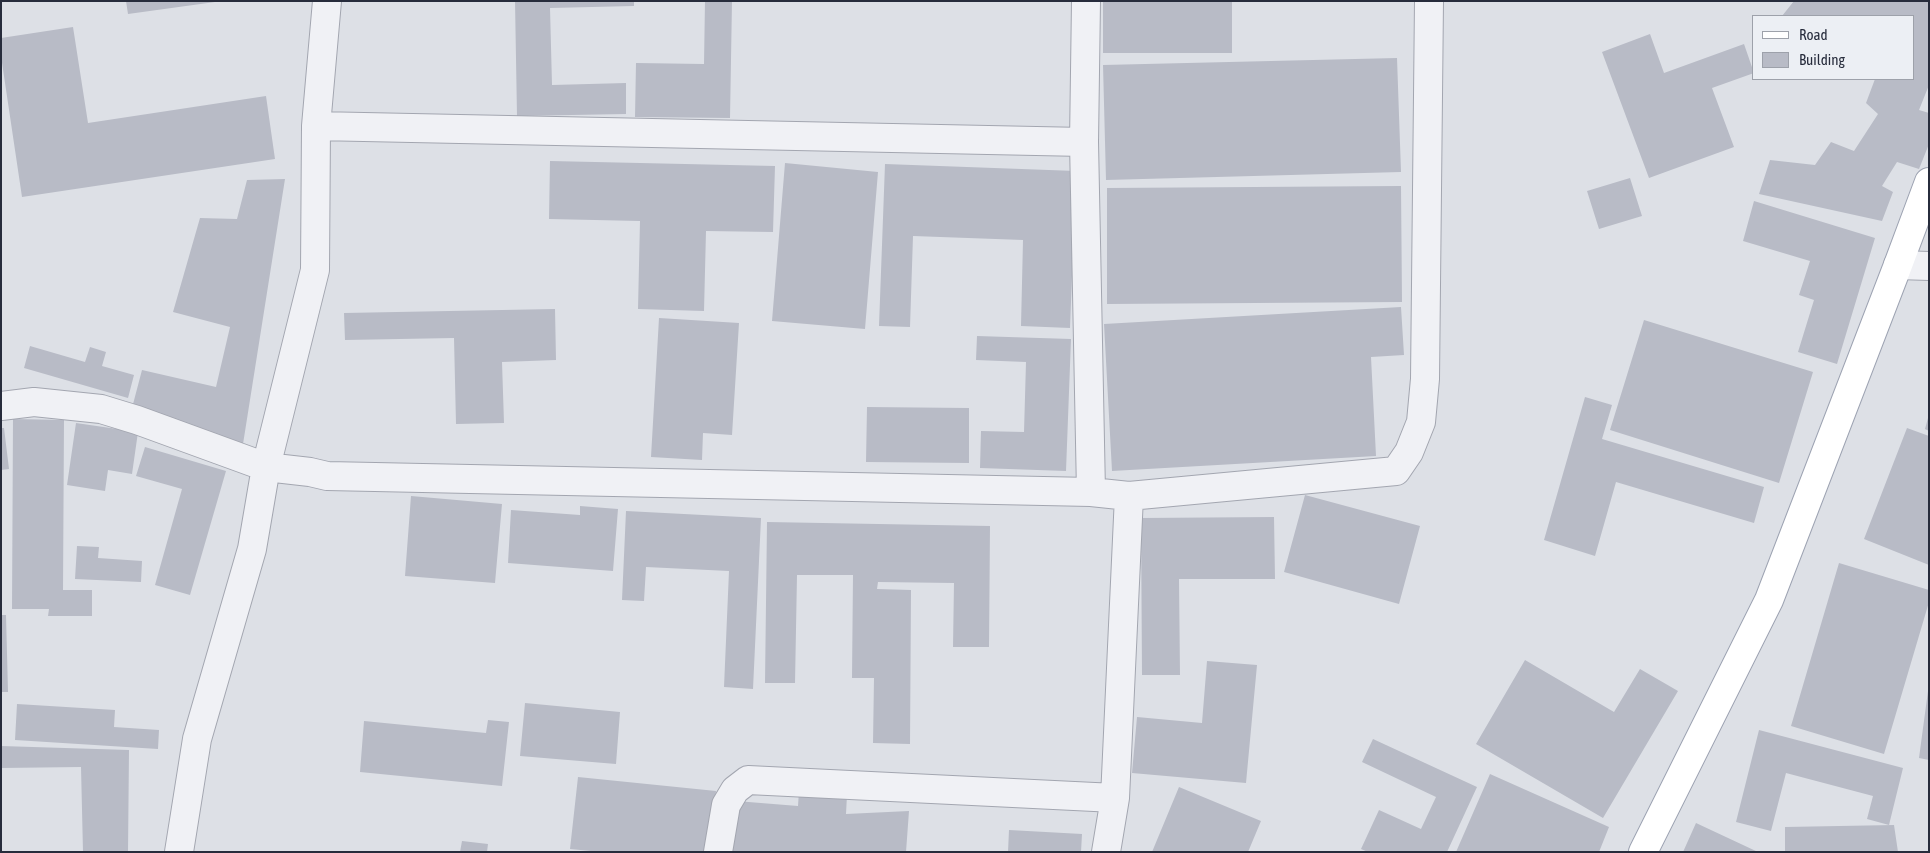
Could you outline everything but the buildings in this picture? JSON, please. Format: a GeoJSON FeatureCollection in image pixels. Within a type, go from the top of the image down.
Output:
{"type":"FeatureCollection","features":[{"type":"Feature","properties":{"kind":"main road"},"geometry":{"type":"LineString","coordinates":[[1643,852],[1769,600],[1929,182]]}},
{"type":"Feature","properties":{"kind":"street"},"geometry":{"type":"LineString","coordinates":[[179,852],[197,739],[252,549],[266,467],[315,270],[316,126],[327,1]]}},
{"type":"Feature","properties":{"kind":"street"},"geometry":{"type":"LineString","coordinates":[[1086,1],[1084,142],[1091,492]]}},
{"type":"Feature","properties":{"kind":"street"},"geometry":{"type":"LineString","coordinates":[[1,406],[34,402],[100,409],[137,420],[266,467],[327,476],[1091,492],[1128,496],[1396,472],[1409,452],[1421,422],[1425,379],[1430,1]]}},
{"type":"Feature","properties":{"kind":"street"},"geometry":{"type":"LineString","coordinates":[[316,126],[1084,142]]}},
{"type":"Feature","properties":{"kind":"street"},"geometry":{"type":"LineString","coordinates":[[1898,265],[1929,266]]}},
{"type":"Feature","properties":{"kind":"street"},"geometry":{"type":"LineString","coordinates":[[1106,852],[1115,798],[1128,496]]}},
{"type":"Feature","properties":{"kind":"street"},"geometry":{"type":"LineString","coordinates":[[718,852],[726,805],[735,790],[748,780],[1115,798]]}}]}
